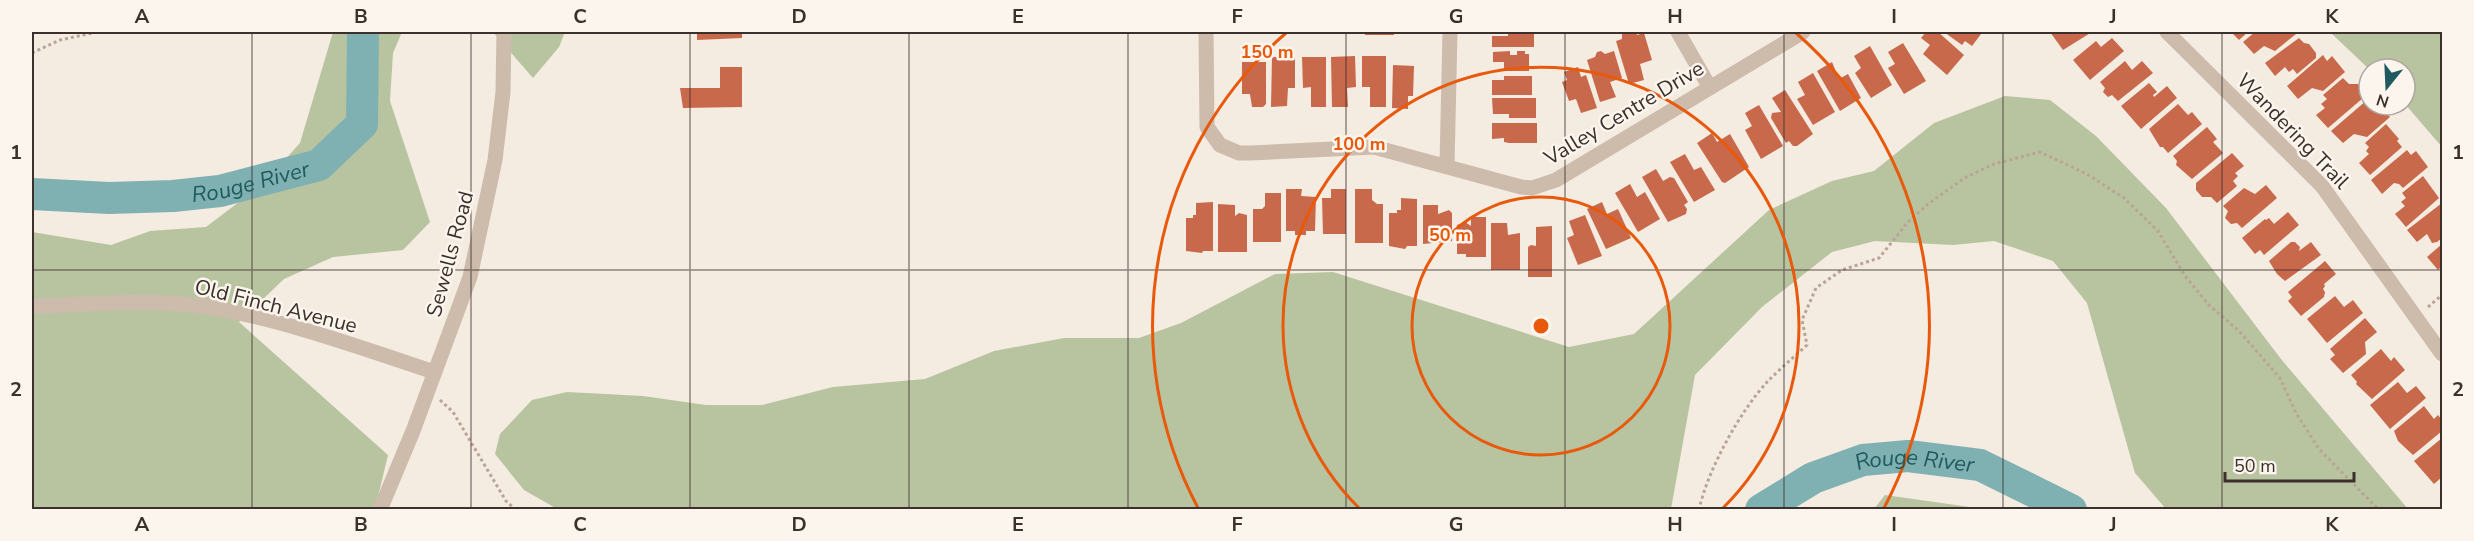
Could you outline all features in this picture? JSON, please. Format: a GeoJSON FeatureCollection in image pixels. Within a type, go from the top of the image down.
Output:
{"type":"FeatureCollection","features":[{"type":"Feature","properties":{"kind":"street","name":"Sewells Road"},"geometry":{"type":"LineString","coordinates":[[380,510],[453,329],[470,277],[495,160],[503,92],[504,32]]}},
{"type":"Feature","properties":{"kind":"street","name":"Valley Centre Drive"},"geometry":{"type":"LineString","coordinates":[[1206,32],[1207,128],[1220,145],[1227,149],[1239,153],[1250,153],[1374,147],[1532,188],[1546,185],[1803,32]]}},
{"type":"Feature","properties":{"kind":"street"},"geometry":{"type":"LineString","coordinates":[[1447,165],[1450,32]]}},
{"type":"Feature","properties":{"kind":"street"},"geometry":{"type":"LineString","coordinates":[[1677,32],[1709,86]]}},
{"type":"Feature","properties":{"kind":"street","name":"Wandering Trail"},"geometry":{"type":"LineString","coordinates":[[2167,32],[2322,186],[2442,354]]}},
{"type":"Feature","properties":{"kind":"street","name":"Old Finch Avenue"},"geometry":{"type":"LineString","coordinates":[[32,306],[153,302],[201,306],[316,334],[434,372]]}},
{"type":"Feature","properties":{"kind":"path"},"geometry":{"type":"LineString","coordinates":[[32,53],[60,40],[97,32]]}},
{"type":"Feature","properties":{"kind":"path"},"geometry":{"type":"LineString","coordinates":[[1699,510],[1702,494],[1714,464],[1736,427],[1767,381],[1807,345],[1802,320],[1816,288],[1842,270],[1879,258],[1908,222],[1928,204],[1966,177],[1994,164],[2040,152],[2087,174],[2124,198],[2158,231],[2185,276],[2209,305],[2239,331],[2280,378],[2296,413],[2319,449],[2379,510]]}},
{"type":"Feature","properties":{"kind":"path"},"geometry":{"type":"LineString","coordinates":[[427,389],[453,412],[506,501],[516,510]]}},
{"type":"Feature","properties":{"kind":"green space"},"geometry":{"type":"Polygon","coordinates":[[[333,32],[402,32],[393,53],[390,101],[430,222],[403,250],[333,257],[284,279],[239,322],[388,455],[375,509],[32,509],[32,232],[111,245],[150,231],[206,227],[264,183],[300,143],[333,32]]]}},
{"type":"Feature","properties":{"kind":"green space"},"geometry":{"type":"Polygon","coordinates":[[[493,32],[565,32],[559,47],[533,78],[493,32]]]}},
{"type":"Feature","properties":{"kind":"green space"},"geometry":{"type":"Polygon","coordinates":[[[2330,32],[2442,32],[2442,147],[2416,117],[2417,57],[2357,58],[2330,32]]]}},
{"type":"Feature","properties":{"kind":"green space"},"geometry":{"type":"Polygon","coordinates":[[[2005,96],[2050,100],[2096,136],[2166,208],[2281,359],[2408,509],[2166,509],[2135,473],[2087,303],[2053,261],[1994,241],[1953,245],[1875,241],[1832,252],[1762,307],[1695,375],[1671,509],[559,510],[524,490],[495,454],[500,434],[532,400],[567,392],[643,396],[706,405],[762,405],[833,387],[925,379],[994,351],[1064,338],[1139,338],[1181,323],[1275,274],[1333,272],[1569,347],[1634,334],[1769,210],[1832,181],[1874,171],[1934,123],[2005,96]]]}},
{"type":"Feature","properties":{"kind":"green space"},"geometry":{"type":"Polygon","coordinates":[[[1885,495],[1984,509],[1874,509],[1885,495]]]}},
{"type":"Feature","properties":{"kind":"building"},"geometry":{"type":"Polygon","coordinates":[[[697,32],[742,32],[742,38],[697,40],[697,32]]]}},
{"type":"Feature","properties":{"kind":"building"},"geometry":{"type":"Polygon","coordinates":[[[1258,32],[1286,32],[1286,34],[1258,34],[1258,32]]]}},
{"type":"Feature","properties":{"kind":"building"},"geometry":{"type":"Polygon","coordinates":[[[1365,32],[1394,32],[1394,35],[1365,35],[1365,32]]]}},
{"type":"Feature","properties":{"kind":"building"},"geometry":{"type":"Polygon","coordinates":[[[1508,32],[1534,32],[1534,47],[1492,47],[1492,36],[1508,36],[1508,32]]]}},
{"type":"Feature","properties":{"kind":"building"},"geometry":{"type":"Polygon","coordinates":[[[1622,32],[1636,32],[1637,35],[1644,33],[1652,60],[1640,64],[1644,80],[1629,84],[1616,41],[1622,39],[1622,32]]]}},
{"type":"Feature","properties":{"kind":"building"},"geometry":{"type":"Polygon","coordinates":[[[1926,32],[1938,32],[1964,55],[1947,75],[1923,54],[1930,45],[1921,38],[1926,32]]]}},
{"type":"Feature","properties":{"kind":"building"},"geometry":{"type":"Polygon","coordinates":[[[1944,32],[1978,32],[1981,34],[1972,46],[1965,41],[1962,45],[1944,32]]]}},
{"type":"Feature","properties":{"kind":"building"},"geometry":{"type":"Polygon","coordinates":[[[2050,32],[2092,32],[2063,50],[2050,32]]]}},
{"type":"Feature","properties":{"kind":"building"},"geometry":{"type":"Polygon","coordinates":[[[2231,32],[2248,32],[2239,40],[2231,32]]]}},
{"type":"Feature","properties":{"kind":"building"},"geometry":{"type":"Polygon","coordinates":[[[2255,32],[2294,32],[2296,34],[2275,51],[2264,46],[2254,54],[2243,42],[2255,32]]]}},
{"type":"Feature","properties":{"kind":"building"},"geometry":{"type":"Polygon","coordinates":[[[2112,38],[2124,51],[2090,80],[2073,60],[2096,41],[2101,47],[2112,38]]]}},
{"type":"Feature","properties":{"kind":"building"},"geometry":{"type":"Polygon","coordinates":[[[2299,38],[2309,44],[2316,53],[2316,58],[2297,74],[2293,69],[2289,72],[2285,67],[2275,76],[2265,63],[2299,38]]]}},
{"type":"Feature","properties":{"kind":"building"},"geometry":{"type":"Polygon","coordinates":[[[1903,43],[1926,81],[1904,94],[1888,68],[1895,64],[1888,52],[1903,43]]]}},
{"type":"Feature","properties":{"kind":"building"},"geometry":{"type":"Polygon","coordinates":[[[1870,46],[1892,85],[1871,98],[1855,73],[1861,68],[1854,56],[1870,46]]]}},
{"type":"Feature","properties":{"kind":"building"},"geometry":{"type":"Polygon","coordinates":[[[1510,51],[1510,55],[1517,55],[1517,51],[1525,51],[1525,54],[1529,54],[1529,71],[1504,71],[1504,62],[1493,62],[1493,52],[1510,51]]]}},
{"type":"Feature","properties":{"kind":"building"},"geometry":{"type":"Polygon","coordinates":[[[1601,51],[1605,54],[1614,51],[1622,78],[1610,82],[1616,97],[1600,102],[1587,60],[1595,57],[1597,52],[1601,51]]]}},
{"type":"Feature","properties":{"kind":"building"},"geometry":{"type":"Polygon","coordinates":[[[2323,55],[2327,61],[2332,56],[2345,72],[2323,91],[2312,88],[2298,99],[2287,86],[2323,55]]]}},
{"type":"Feature","properties":{"kind":"building"},"geometry":{"type":"Polygon","coordinates":[[[1355,56],[1356,87],[1347,88],[1348,107],[1332,107],[1331,57],[1355,56]]]}},
{"type":"Feature","properties":{"kind":"building"},"geometry":{"type":"Polygon","coordinates":[[[1362,56],[1386,56],[1386,107],[1370,107],[1370,87],[1362,87],[1362,56]]]}},
{"type":"Feature","properties":{"kind":"building"},"geometry":{"type":"Polygon","coordinates":[[[1272,57],[1295,57],[1295,88],[1288,88],[1287,106],[1271,107],[1272,57]]]}},
{"type":"Feature","properties":{"kind":"building"},"geometry":{"type":"Polygon","coordinates":[[[1302,57],[1326,57],[1326,107],[1311,107],[1311,87],[1303,88],[1302,57]]]}},
{"type":"Feature","properties":{"kind":"building"},"geometry":{"type":"Polygon","coordinates":[[[2125,61],[2132,70],[2142,61],[2153,73],[2118,101],[2112,95],[2108,97],[2103,92],[2105,88],[2100,82],[2125,61]]]}},
{"type":"Feature","properties":{"kind":"building"},"geometry":{"type":"Polygon","coordinates":[[[1242,62],[1266,62],[1266,104],[1263,107],[1252,107],[1250,94],[1242,94],[1242,62]]]}},
{"type":"Feature","properties":{"kind":"building"},"geometry":{"type":"Polygon","coordinates":[[[1832,62],[1839,79],[1848,74],[1861,98],[1840,111],[1817,71],[1832,62]]]}},
{"type":"Feature","properties":{"kind":"building"},"geometry":{"type":"Polygon","coordinates":[[[1393,65],[1414,66],[1413,96],[1408,96],[1408,109],[1392,108],[1393,65]]]}},
{"type":"Feature","properties":{"kind":"building"},"geometry":{"type":"Polygon","coordinates":[[[720,67],[742,67],[742,107],[683,108],[680,88],[720,88],[720,67]]]}},
{"type":"Feature","properties":{"kind":"building"},"geometry":{"type":"Polygon","coordinates":[[[1578,67],[1581,77],[1586,75],[1597,108],[1581,113],[1576,99],[1569,101],[1562,82],[1567,80],[1564,72],[1578,67]]]}},
{"type":"Feature","properties":{"kind":"building"},"geometry":{"type":"Polygon","coordinates":[[[1813,73],[1835,112],[1813,125],[1797,99],[1805,95],[1798,82],[1813,73]]]}},
{"type":"Feature","properties":{"kind":"building"},"geometry":{"type":"Polygon","coordinates":[[[1504,76],[1532,76],[1532,95],[1492,95],[1492,80],[1504,80],[1504,76]]]}},
{"type":"Feature","properties":{"kind":"building"},"geometry":{"type":"Polygon","coordinates":[[[2343,78],[2349,84],[2357,84],[2357,103],[2328,128],[2316,115],[2325,108],[2321,104],[2327,99],[2323,95],[2343,78]]]}},
{"type":"Feature","properties":{"kind":"building"},"geometry":{"type":"Polygon","coordinates":[[[2149,83],[2157,92],[2153,95],[2154,97],[2167,86],[2177,98],[2141,129],[2121,106],[2149,83]]]}},
{"type":"Feature","properties":{"kind":"building"},"geometry":{"type":"Polygon","coordinates":[[[1785,90],[1813,134],[1797,146],[1793,146],[1789,141],[1786,143],[1771,118],[1772,113],[1781,112],[1772,98],[1785,90]]]}},
{"type":"Feature","properties":{"kind":"building"},"geometry":{"type":"Polygon","coordinates":[[[1492,98],[1536,98],[1536,118],[1509,118],[1509,114],[1493,114],[1492,98]]]}},
{"type":"Feature","properties":{"kind":"building"},"geometry":{"type":"Polygon","coordinates":[[[2178,104],[2188,115],[2192,112],[2202,124],[2168,153],[2160,147],[2149,129],[2178,104]]]}},
{"type":"Feature","properties":{"kind":"building"},"geometry":{"type":"Polygon","coordinates":[[[1759,105],[1783,146],[1761,159],[1745,130],[1752,126],[1745,113],[1759,105]]]}},
{"type":"Feature","properties":{"kind":"building"},"geometry":{"type":"Polygon","coordinates":[[[2357,109],[2357,117],[2390,117],[2367,137],[2354,134],[2343,143],[2331,131],[2357,109]]]}},
{"type":"Feature","properties":{"kind":"building"},"geometry":{"type":"Polygon","coordinates":[[[1492,123],[1537,123],[1537,143],[1509,143],[1504,142],[1504,138],[1492,139],[1492,123]]]}},
{"type":"Feature","properties":{"kind":"building"},"geometry":{"type":"Polygon","coordinates":[[[2386,124],[2399,139],[2397,141],[2402,147],[2370,175],[2359,163],[2369,154],[2366,151],[2369,147],[2365,143],[2386,124]]]}},
{"type":"Feature","properties":{"kind":"building"},"geometry":{"type":"Polygon","coordinates":[[[2207,127],[2217,139],[2213,142],[2223,153],[2192,179],[2176,165],[2177,161],[2173,156],[2207,127]]]}},
{"type":"Feature","properties":{"kind":"building"},"geometry":{"type":"Polygon","coordinates":[[[1712,133],[1717,142],[1730,134],[1749,167],[1725,183],[1722,182],[1697,143],[1712,133]]]}},
{"type":"Feature","properties":{"kind":"building"},"geometry":{"type":"Polygon","coordinates":[[[2407,150],[2411,155],[2416,151],[2428,167],[2403,188],[2394,183],[2382,194],[2371,180],[2407,150]]]}},
{"type":"Feature","properties":{"kind":"building"},"geometry":{"type":"Polygon","coordinates":[[[2232,153],[2244,166],[2235,173],[2238,176],[2233,181],[2237,186],[2217,203],[2211,197],[2202,197],[2196,190],[2196,183],[2232,153]]]}},
{"type":"Feature","properties":{"kind":"building"},"geometry":{"type":"Polygon","coordinates":[[[1685,154],[1694,170],[1701,167],[1715,190],[1694,202],[1670,162],[1685,154]]]}},
{"type":"Feature","properties":{"kind":"building"},"geometry":{"type":"Polygon","coordinates":[[[1656,169],[1663,181],[1670,177],[1674,178],[1688,202],[1684,205],[1687,209],[1686,214],[1668,222],[1642,177],[1656,169]]]}},
{"type":"Feature","properties":{"kind":"building"},"geometry":{"type":"Polygon","coordinates":[[[2423,176],[2439,198],[2406,227],[2395,214],[2405,206],[2401,202],[2406,198],[2402,193],[2423,176]]]}},
{"type":"Feature","properties":{"kind":"building"},"geometry":{"type":"Polygon","coordinates":[[[1630,184],[1637,197],[1645,192],[1660,219],[1638,232],[1615,193],[1630,184]]]}},
{"type":"Feature","properties":{"kind":"building"},"geometry":{"type":"Polygon","coordinates":[[[2266,185],[2277,198],[2242,228],[2237,223],[2231,224],[2225,218],[2228,211],[2223,206],[2244,188],[2255,194],[2266,185]]]}},
{"type":"Feature","properties":{"kind":"building"},"geometry":{"type":"Polygon","coordinates":[[[1286,189],[1302,189],[1301,196],[1316,197],[1315,231],[1306,231],[1306,235],[1295,235],[1295,231],[1286,231],[1286,189]]]}},
{"type":"Feature","properties":{"kind":"building"},"geometry":{"type":"Polygon","coordinates":[[[1331,189],[1346,189],[1346,234],[1323,234],[1322,198],[1331,198],[1331,189]]]}},
{"type":"Feature","properties":{"kind":"building"},"geometry":{"type":"Polygon","coordinates":[[[1355,189],[1372,189],[1372,200],[1377,204],[1383,204],[1383,243],[1355,243],[1355,189]]]}},
{"type":"Feature","properties":{"kind":"building"},"geometry":{"type":"Polygon","coordinates":[[[1265,193],[1281,193],[1281,242],[1253,242],[1253,209],[1262,209],[1265,206],[1265,193]]]}},
{"type":"Feature","properties":{"kind":"building"},"geometry":{"type":"Polygon","coordinates":[[[1401,198],[1417,199],[1417,246],[1407,246],[1405,249],[1389,246],[1389,213],[1397,213],[1397,210],[1401,210],[1401,198]]]}},
{"type":"Feature","properties":{"kind":"building"},"geometry":{"type":"Polygon","coordinates":[[[1213,202],[1213,251],[1202,253],[1186,251],[1186,218],[1193,218],[1193,215],[1196,215],[1196,203],[1213,202]]]}},
{"type":"Feature","properties":{"kind":"building"},"geometry":{"type":"Polygon","coordinates":[[[1602,202],[1607,214],[1618,209],[1631,238],[1606,249],[1587,209],[1602,202]]]}},
{"type":"Feature","properties":{"kind":"building"},"geometry":{"type":"Polygon","coordinates":[[[2442,203],[2442,238],[2432,243],[2427,234],[2417,242],[2407,230],[2442,203]]]}},
{"type":"Feature","properties":{"kind":"building"},"geometry":{"type":"Polygon","coordinates":[[[1218,204],[1235,205],[1235,216],[1239,213],[1247,215],[1247,252],[1218,252],[1218,204]]]}},
{"type":"Feature","properties":{"kind":"building"},"geometry":{"type":"Polygon","coordinates":[[[1423,205],[1438,205],[1438,214],[1449,210],[1452,213],[1452,241],[1423,244],[1423,205]]]}},
{"type":"Feature","properties":{"kind":"building"},"geometry":{"type":"Polygon","coordinates":[[[2288,212],[2299,225],[2264,255],[2260,250],[2255,254],[2242,238],[2265,219],[2269,218],[2274,224],[2288,212]]]}},
{"type":"Feature","properties":{"kind":"building"},"geometry":{"type":"Polygon","coordinates":[[[1585,215],[1602,256],[1578,265],[1567,238],[1574,235],[1569,221],[1585,215]]]}},
{"type":"Feature","properties":{"kind":"building"},"geometry":{"type":"Polygon","coordinates":[[[1471,217],[1486,217],[1486,257],[1466,257],[1466,254],[1457,254],[1457,225],[1465,222],[1471,226],[1471,217]]]}},
{"type":"Feature","properties":{"kind":"building"},"geometry":{"type":"Polygon","coordinates":[[[1491,223],[1507,223],[1508,235],[1520,233],[1520,270],[1491,270],[1491,223]]]}},
{"type":"Feature","properties":{"kind":"building"},"geometry":{"type":"Polygon","coordinates":[[[1552,226],[1552,277],[1528,277],[1528,247],[1536,246],[1536,227],[1552,226]]]}},
{"type":"Feature","properties":{"kind":"building"},"geometry":{"type":"Polygon","coordinates":[[[2291,242],[2295,242],[2300,247],[2299,251],[2311,242],[2321,255],[2285,281],[2277,274],[2269,261],[2291,242]]]}},
{"type":"Feature","properties":{"kind":"building"},"geometry":{"type":"Polygon","coordinates":[[[2442,244],[2442,266],[2438,270],[2427,257],[2442,244]]]}},
{"type":"Feature","properties":{"kind":"building"},"geometry":{"type":"Polygon","coordinates":[[[2325,261],[2336,274],[2324,284],[2324,297],[2301,316],[2288,301],[2292,297],[2288,292],[2325,261]]]}},
{"type":"Feature","properties":{"kind":"building"},"geometry":{"type":"Polygon","coordinates":[[[2335,296],[2344,307],[2353,300],[2363,313],[2327,343],[2307,319],[2335,296]]]}},
{"type":"Feature","properties":{"kind":"building"},"geometry":{"type":"Polygon","coordinates":[[[2365,318],[2377,332],[2365,342],[2366,354],[2343,373],[2330,359],[2335,355],[2330,349],[2365,318]]]}},
{"type":"Feature","properties":{"kind":"building"},"geometry":{"type":"Polygon","coordinates":[[[2381,349],[2391,361],[2394,357],[2405,370],[2372,399],[2356,384],[2357,382],[2351,375],[2381,349]]]}},
{"type":"Feature","properties":{"kind":"building"},"geometry":{"type":"Polygon","coordinates":[[[2398,382],[2407,393],[2416,386],[2426,398],[2390,429],[2370,405],[2398,382]]]}},
{"type":"Feature","properties":{"kind":"building"},"geometry":{"type":"Polygon","coordinates":[[[2424,406],[2434,419],[2438,415],[2442,420],[2442,431],[2413,455],[2398,441],[2394,431],[2424,406]]]}},
{"type":"Feature","properties":{"kind":"building"},"geometry":{"type":"Polygon","coordinates":[[[2442,438],[2442,477],[2434,484],[2414,461],[2442,438]]]}},
{"type":"Feature","properties":{"kind":"waterway","name":"Rouge River"},"geometry":{"type":"LineString","coordinates":[[32,194],[109,198],[173,196],[220,191],[319,165],[362,124],[363,32]]}},
{"type":"Feature","properties":{"kind":"waterway","name":"Rouge River"},"geometry":{"type":"LineString","coordinates":[[1761,510],[1813,478],[1863,460],[1908,456],[1980,465],[2071,510]]}}]}
